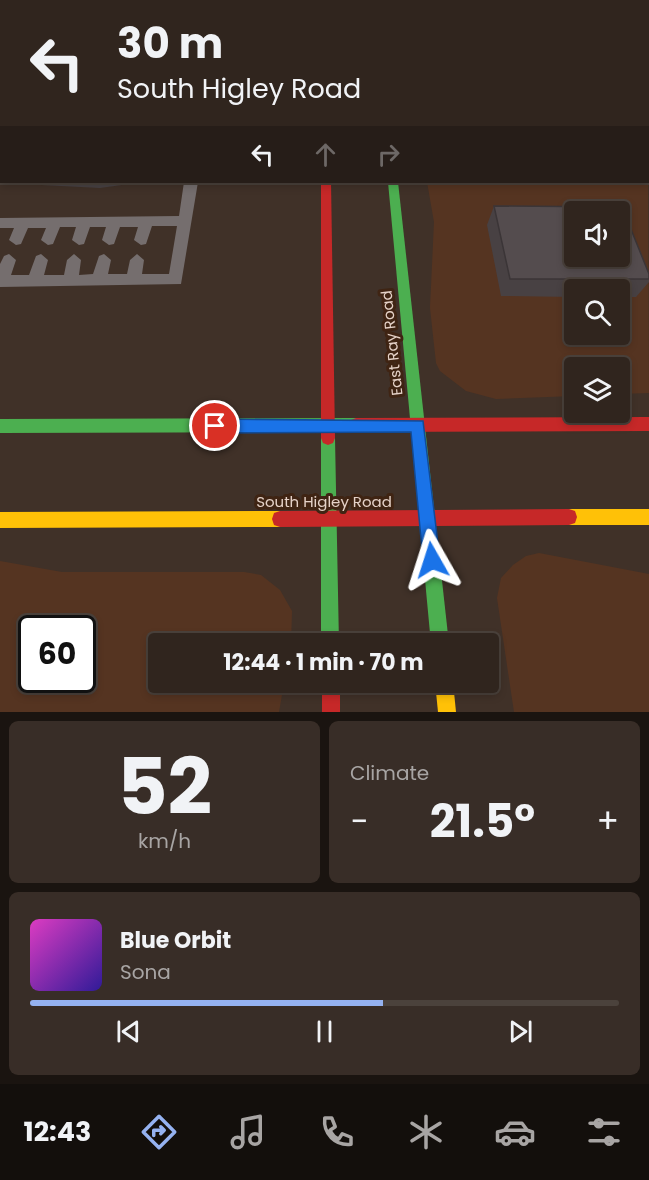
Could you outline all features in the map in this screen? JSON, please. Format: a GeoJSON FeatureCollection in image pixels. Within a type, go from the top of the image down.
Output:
{"type":"FeatureCollection","features":[{"type":"Feature","properties":{"kind":"main road"},"geometry":{"type":"LineString","coordinates":[[326,183],[330,633]]}},
{"type":"Feature","properties":{"kind":"main road","name":"East Ray Road"},"geometry":{"type":"LineString","coordinates":[[393,183],[439,633]]}},
{"type":"Feature","properties":{"kind":"main road"},"geometry":{"type":"LineString","coordinates":[[0,426],[328,427],[649,424]]}},
{"type":"Feature","properties":{"kind":"main road","name":"South Higley Road"},"geometry":{"type":"LineString","coordinates":[[0,520],[649,517]]}},
{"type":"Feature","properties":{"kind":"main road"},"geometry":{"type":"LineString","coordinates":[[331,693],[331,712]]}},
{"type":"Feature","properties":{"kind":"main road"},"geometry":{"type":"LineString","coordinates":[[445,693],[447,712]]}},
{"type":"Feature","properties":{"kind":"lane"},"geometry":{"type":"LineString","coordinates":[[9,260],[1,281],[176,280],[191,183]]}},
{"type":"Feature","properties":{"kind":"lane"},"geometry":{"type":"LineString","coordinates":[[0,223],[185,220]]}},
{"type":"Feature","properties":{"kind":"lane"},"geometry":{"type":"LineString","coordinates":[[141,240],[147,221]]}},
{"type":"Feature","properties":{"kind":"lane"},"geometry":{"type":"LineString","coordinates":[[48,240],[55,222]]}},
{"type":"Feature","properties":{"kind":"lane"},"geometry":{"type":"LineString","coordinates":[[79,240],[86,222]]}},
{"type":"Feature","properties":{"kind":"lane"},"geometry":{"type":"LineString","coordinates":[[109,240],[114,222]]}},
{"type":"Feature","properties":{"kind":"lane"},"geometry":{"type":"LineString","coordinates":[[16,240],[22,223]]}},
{"type":"Feature","properties":{"kind":"lane"},"geometry":{"type":"LineString","coordinates":[[34,281],[41,260]]}},
{"type":"Feature","properties":{"kind":"lane"},"geometry":{"type":"LineString","coordinates":[[70,280],[74,260]]}},
{"type":"Feature","properties":{"kind":"lane"},"geometry":{"type":"LineString","coordinates":[[99,280],[104,260]]}},
{"type":"Feature","properties":{"kind":"lane"},"geometry":{"type":"LineString","coordinates":[[134,280],[137,260]]}},
{"type":"Feature","properties":{"kind":"shaded area"},"geometry":{"type":"Polygon","coordinates":[[[427,183],[648,183],[649,393],[630,394],[630,357],[564,357],[564,396],[496,399],[466,391],[440,371],[436,363],[430,308],[434,222],[427,183]]]}},
{"type":"Feature","properties":{"kind":"shaded area"},"geometry":{"type":"Polygon","coordinates":[[[539,553],[649,574],[649,712],[514,712],[497,598],[501,578],[513,565],[526,556],[539,553]]]}},
{"type":"Feature","properties":{"kind":"shaded area"},"geometry":{"type":"Polygon","coordinates":[[[0,561],[62,572],[244,572],[261,575],[280,590],[292,611],[291,633],[148,633],[148,693],[282,693],[279,712],[0,712],[0,561]]]}},
{"type":"Feature","properties":{"kind":"building"},"geometry":{"type":"Polygon","coordinates":[[[494,206],[564,207],[564,267],[630,267],[630,227],[649,274],[649,279],[510,279],[494,206]]]}},
{"type":"Feature","properties":{"kind":"traffic: fast"},"geometry":{"type":"LineString","coordinates":[[393,183],[439,633]]}},
{"type":"Feature","properties":{"kind":"traffic: fast"},"geometry":{"type":"LineString","coordinates":[[0,426],[356,425]]}},
{"type":"Feature","properties":{"kind":"traffic: fast"},"geometry":{"type":"LineString","coordinates":[[328,438],[330,633]]}},
{"type":"Feature","properties":{"kind":"traffic: slow"},"geometry":{"type":"LineString","coordinates":[[569,517],[649,517]]}},
{"type":"Feature","properties":{"kind":"traffic: slow"},"geometry":{"type":"LineString","coordinates":[[0,520],[280,519]]}},
{"type":"Feature","properties":{"kind":"traffic: slow"},"geometry":{"type":"LineString","coordinates":[[445,693],[447,712]]}},
{"type":"Feature","properties":{"kind":"traffic: jam"},"geometry":{"type":"LineString","coordinates":[[326,183],[328,438]]}},
{"type":"Feature","properties":{"kind":"traffic: jam"},"geometry":{"type":"LineString","coordinates":[[356,425],[649,424]]}},
{"type":"Feature","properties":{"kind":"traffic: jam"},"geometry":{"type":"LineString","coordinates":[[280,519],[569,517]]}},
{"type":"Feature","properties":{"kind":"traffic: jam"},"geometry":{"type":"LineString","coordinates":[[331,693],[331,712]]}},
{"type":"Feature","properties":{"kind":"route"},"geometry":{"type":"LineString","coordinates":[[215,426],[418,425],[432,560]]}}]}
